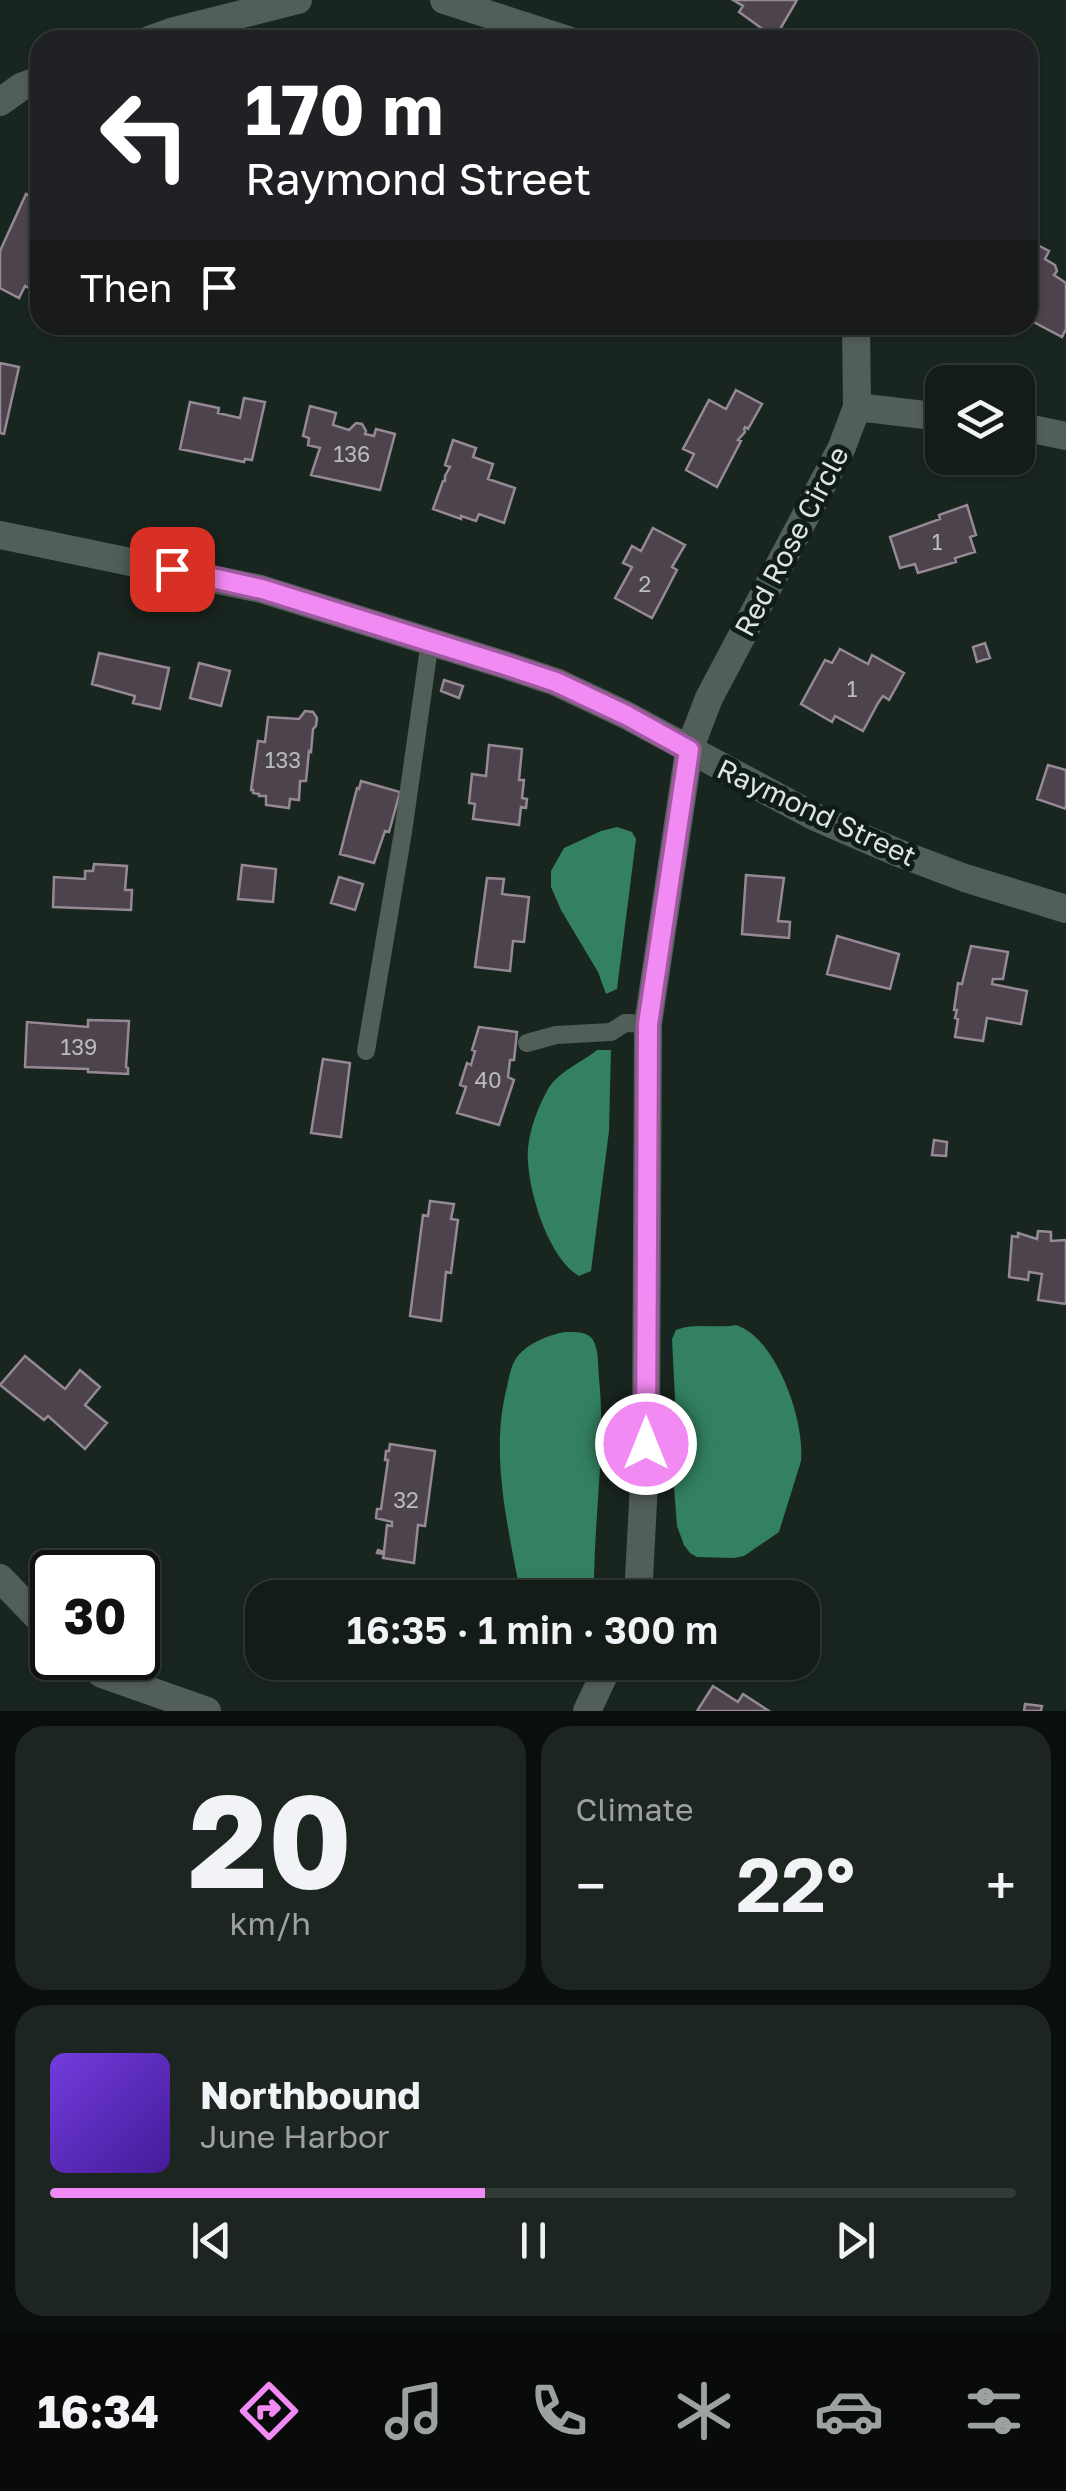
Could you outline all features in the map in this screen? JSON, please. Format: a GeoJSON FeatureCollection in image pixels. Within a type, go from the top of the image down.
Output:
{"type":"FeatureCollection","features":[{"type":"Feature","properties":{"kind":"street"},"geometry":{"type":"LineString","coordinates":[[178,30],[298,0]]}},
{"type":"Feature","properties":{"kind":"street"},"geometry":{"type":"LineString","coordinates":[[444,0],[537,30]]}},
{"type":"Feature","properties":{"kind":"street"},"geometry":{"type":"LineString","coordinates":[[0,102],[30,84]]}},
{"type":"Feature","properties":{"kind":"street","name":"Red Rose Circle"},"geometry":{"type":"LineString","coordinates":[[639,1580],[646,1444],[648,1024],[689,750],[709,698],[842,447],[857,407],[856,335]]}},
{"type":"Feature","properties":{"kind":"street"},"geometry":{"type":"LineString","coordinates":[[857,407],[925,415]]}},
{"type":"Feature","properties":{"kind":"street"},"geometry":{"type":"LineString","coordinates":[[1035,430],[1066,436]]}},
{"type":"Feature","properties":{"kind":"street","name":"Raymond Street"},"geometry":{"type":"LineString","coordinates":[[0,534],[262,589],[556,682],[626,715],[815,817],[965,878],[1066,909]]}},
{"type":"Feature","properties":{"kind":"street"},"geometry":{"type":"LineString","coordinates":[[0,1578],[30,1609]]}},
{"type":"Feature","properties":{"kind":"street"},"geometry":{"type":"LineString","coordinates":[[119,1680],[207,1711]]}},
{"type":"Feature","properties":{"kind":"street"},"geometry":{"type":"LineString","coordinates":[[587,1711],[602,1680]]}},
{"type":"Feature","properties":{"kind":"lane"},"geometry":{"type":"LineString","coordinates":[[366,1052],[430,641]]}},
{"type":"Feature","properties":{"kind":"lane"},"geometry":{"type":"LineString","coordinates":[[527,1043],[556,1035],[611,1032],[626,1023],[648,1024]]}},
{"type":"Feature","properties":{"kind":"shaded area"},"geometry":{"type":"Polygon","coordinates":[[[617,827],[632,832],[636,839],[617,989],[606,994],[598,972],[561,910],[551,887],[551,871],[564,848],[617,827]]]}},
{"type":"Feature","properties":{"kind":"shaded area"},"geometry":{"type":"Polygon","coordinates":[[[597,1050],[611,1050],[609,1131],[591,1271],[579,1276],[557,1253],[540,1218],[530,1180],[528,1148],[535,1118],[548,1089],[564,1072],[597,1050]]]}},
{"type":"Feature","properties":{"kind":"shaded area"},"geometry":{"type":"Polygon","coordinates":[[[736,1325],[751,1333],[776,1363],[793,1404],[801,1461],[779,1532],[744,1556],[697,1557],[684,1545],[677,1526],[671,1449],[675,1398],[672,1339],[676,1330],[683,1328],[736,1325]]]}},
{"type":"Feature","properties":{"kind":"shaded area"},"geometry":{"type":"Polygon","coordinates":[[[552,1335],[588,1335],[598,1359],[601,1430],[594,1580],[518,1580],[507,1519],[500,1439],[510,1371],[527,1348],[552,1335]]]}},
{"type":"Feature","properties":{"kind":"building"},"geometry":{"type":"Polygon","coordinates":[[[733,0],[797,0],[780,30],[764,30],[739,12],[743,6],[733,0]]]}},
{"type":"Feature","properties":{"kind":"building"},"geometry":{"type":"Polygon","coordinates":[[[26,194],[30,196],[30,289],[25,286],[19,298],[0,288],[0,251],[26,194]]]}},
{"type":"Feature","properties":{"kind":"building"},"geometry":{"type":"Polygon","coordinates":[[[1038,245],[1049,251],[1045,259],[1055,265],[1054,275],[1066,283],[1066,329],[1062,337],[1038,324],[1038,245]]]}},
{"type":"Feature","properties":{"kind":"building"},"geometry":{"type":"Polygon","coordinates":[[[0,363],[19,367],[4,434],[0,433],[0,363]]]}},
{"type":"Feature","properties":{"kind":"building"},"geometry":{"type":"Polygon","coordinates":[[[736,390],[762,404],[748,429],[745,427],[717,487],[686,470],[694,454],[683,449],[709,400],[726,409],[736,390]]]}},
{"type":"Feature","properties":{"kind":"building"},"geometry":{"type":"Polygon","coordinates":[[[244,398],[265,402],[252,460],[244,462],[180,449],[190,402],[219,408],[218,413],[240,418],[244,398]]]}},
{"type":"Feature","properties":{"kind":"building"},"geometry":{"type":"Polygon","coordinates":[[[310,406],[336,413],[333,425],[349,430],[356,423],[362,424],[365,434],[374,436],[376,429],[395,434],[380,490],[311,475],[320,448],[308,445],[309,438],[303,436],[310,406]]]}},
{"type":"Feature","properties":{"kind":"building"},"geometry":{"type":"Polygon","coordinates":[[[453,440],[476,448],[473,457],[493,464],[488,479],[515,488],[504,523],[479,514],[476,521],[461,519],[433,509],[450,467],[445,465],[453,440]]]}},
{"type":"Feature","properties":{"kind":"building"},"geometry":{"type":"Polygon","coordinates":[[[967,505],[976,535],[970,537],[975,552],[918,573],[915,564],[900,568],[890,537],[967,505]]]}},
{"type":"Feature","properties":{"kind":"building"},"geometry":{"type":"Polygon","coordinates":[[[653,528],[685,545],[672,567],[677,570],[652,618],[615,598],[632,567],[623,563],[632,546],[641,551],[653,528]]]}},
{"type":"Feature","properties":{"kind":"building"},"geometry":{"type":"Polygon","coordinates":[[[985,643],[990,658],[977,662],[973,647],[985,643]]]}},
{"type":"Feature","properties":{"kind":"building"},"geometry":{"type":"Polygon","coordinates":[[[840,649],[868,664],[872,655],[904,673],[889,700],[883,696],[878,703],[863,731],[835,716],[832,722],[801,704],[825,660],[832,663],[840,649]]]}},
{"type":"Feature","properties":{"kind":"building"},"geometry":{"type":"Polygon","coordinates":[[[99,653],[169,668],[160,709],[133,703],[135,696],[92,684],[99,653]]]}},
{"type":"Feature","properties":{"kind":"building"},"geometry":{"type":"Polygon","coordinates":[[[199,663],[230,671],[221,706],[190,698],[199,663]]]}},
{"type":"Feature","properties":{"kind":"building"},"geometry":{"type":"Polygon","coordinates":[[[444,680],[463,686],[459,698],[441,691],[444,680]]]}},
{"type":"Feature","properties":{"kind":"building"},"geometry":{"type":"Polygon","coordinates":[[[305,711],[313,712],[317,718],[306,781],[300,781],[299,800],[290,799],[289,808],[266,805],[266,796],[251,790],[258,741],[265,742],[268,717],[299,719],[305,711]]]}},
{"type":"Feature","properties":{"kind":"building"},"geometry":{"type":"Polygon","coordinates":[[[489,745],[522,749],[519,780],[524,780],[522,798],[527,799],[526,808],[521,807],[519,825],[473,819],[475,804],[469,803],[472,774],[486,776],[489,745]]]}},
{"type":"Feature","properties":{"kind":"building"},"geometry":{"type":"Polygon","coordinates":[[[1048,765],[1066,770],[1066,809],[1037,799],[1048,765]]]}},
{"type":"Feature","properties":{"kind":"building"},"geometry":{"type":"Polygon","coordinates":[[[361,781],[400,792],[389,832],[385,831],[374,863],[340,854],[361,781]]]}},
{"type":"Feature","properties":{"kind":"building"},"geometry":{"type":"Polygon","coordinates":[[[94,864],[127,866],[125,890],[132,890],[131,910],[53,907],[54,877],[85,879],[85,871],[93,871],[94,864]]]}},
{"type":"Feature","properties":{"kind":"building"},"geometry":{"type":"Polygon","coordinates":[[[242,865],[276,869],[273,902],[238,899],[242,865]]]}},
{"type":"Feature","properties":{"kind":"building"},"geometry":{"type":"Polygon","coordinates":[[[746,875],[784,878],[778,921],[790,922],[789,938],[742,934],[746,875]]]}},
{"type":"Feature","properties":{"kind":"building"},"geometry":{"type":"Polygon","coordinates":[[[339,877],[363,884],[355,910],[331,903],[339,877]]]}},
{"type":"Feature","properties":{"kind":"building"},"geometry":{"type":"Polygon","coordinates":[[[487,878],[504,879],[502,894],[529,897],[524,942],[513,941],[510,971],[475,967],[487,878]]]}},
{"type":"Feature","properties":{"kind":"building"},"geometry":{"type":"Polygon","coordinates":[[[837,936],[899,954],[890,989],[827,974],[837,936]]]}},
{"type":"Feature","properties":{"kind":"building"},"geometry":{"type":"Polygon","coordinates":[[[971,946],[1008,952],[1003,979],[993,979],[992,984],[1027,991],[1021,1024],[987,1018],[983,1041],[955,1037],[958,983],[962,984],[971,946]]]}},
{"type":"Feature","properties":{"kind":"building"},"geometry":{"type":"Polygon","coordinates":[[[88,1020],[129,1021],[128,1074],[25,1067],[27,1022],[88,1027],[88,1020]]]}},
{"type":"Feature","properties":{"kind":"building"},"geometry":{"type":"Polygon","coordinates":[[[479,1027],[517,1032],[508,1077],[514,1080],[499,1125],[457,1113],[466,1087],[460,1085],[467,1063],[471,1065],[479,1027]]]}},
{"type":"Feature","properties":{"kind":"building"},"geometry":{"type":"Polygon","coordinates":[[[323,1059],[350,1063],[341,1137],[311,1133],[323,1059]]]}},
{"type":"Feature","properties":{"kind":"building"},"geometry":{"type":"Polygon","coordinates":[[[934,1140],[947,1142],[946,1156],[932,1155],[934,1140]]]}},
{"type":"Feature","properties":{"kind":"building"},"geometry":{"type":"Polygon","coordinates":[[[430,1201],[454,1204],[451,1219],[458,1220],[451,1273],[446,1272],[441,1321],[410,1316],[423,1215],[428,1216],[430,1201]]]}},
{"type":"Feature","properties":{"kind":"building"},"geometry":{"type":"Polygon","coordinates":[[[1038,1231],[1051,1232],[1051,1241],[1066,1240],[1066,1304],[1038,1300],[1042,1274],[1029,1272],[1028,1280],[1009,1277],[1012,1236],[1018,1237],[1018,1233],[1037,1239],[1038,1231]]]}},
{"type":"Feature","properties":{"kind":"building"},"geometry":{"type":"Polygon","coordinates":[[[25,1356],[65,1389],[80,1370],[100,1387],[85,1405],[107,1423],[85,1449],[48,1416],[44,1420],[0,1385],[25,1356]]]}},
{"type":"Feature","properties":{"kind":"building"},"geometry":{"type":"Polygon","coordinates":[[[390,1444],[435,1451],[425,1526],[418,1525],[414,1563],[383,1558],[384,1554],[377,1553],[384,1552],[387,1525],[392,1526],[392,1522],[376,1518],[377,1509],[381,1509],[386,1451],[390,1444]]]}},
{"type":"Feature","properties":{"kind":"building"},"geometry":{"type":"Polygon","coordinates":[[[713,1686],[738,1702],[743,1694],[769,1711],[697,1711],[713,1686]]]}},
{"type":"Feature","properties":{"kind":"building"},"geometry":{"type":"Polygon","coordinates":[[[1025,1704],[1042,1706],[1041,1711],[1024,1711],[1025,1704]]]}},
{"type":"Feature","properties":{"kind":"route"},"geometry":{"type":"LineString","coordinates":[[172,569],[262,589],[556,682],[689,750],[648,1024],[646,1444]]}}]}
